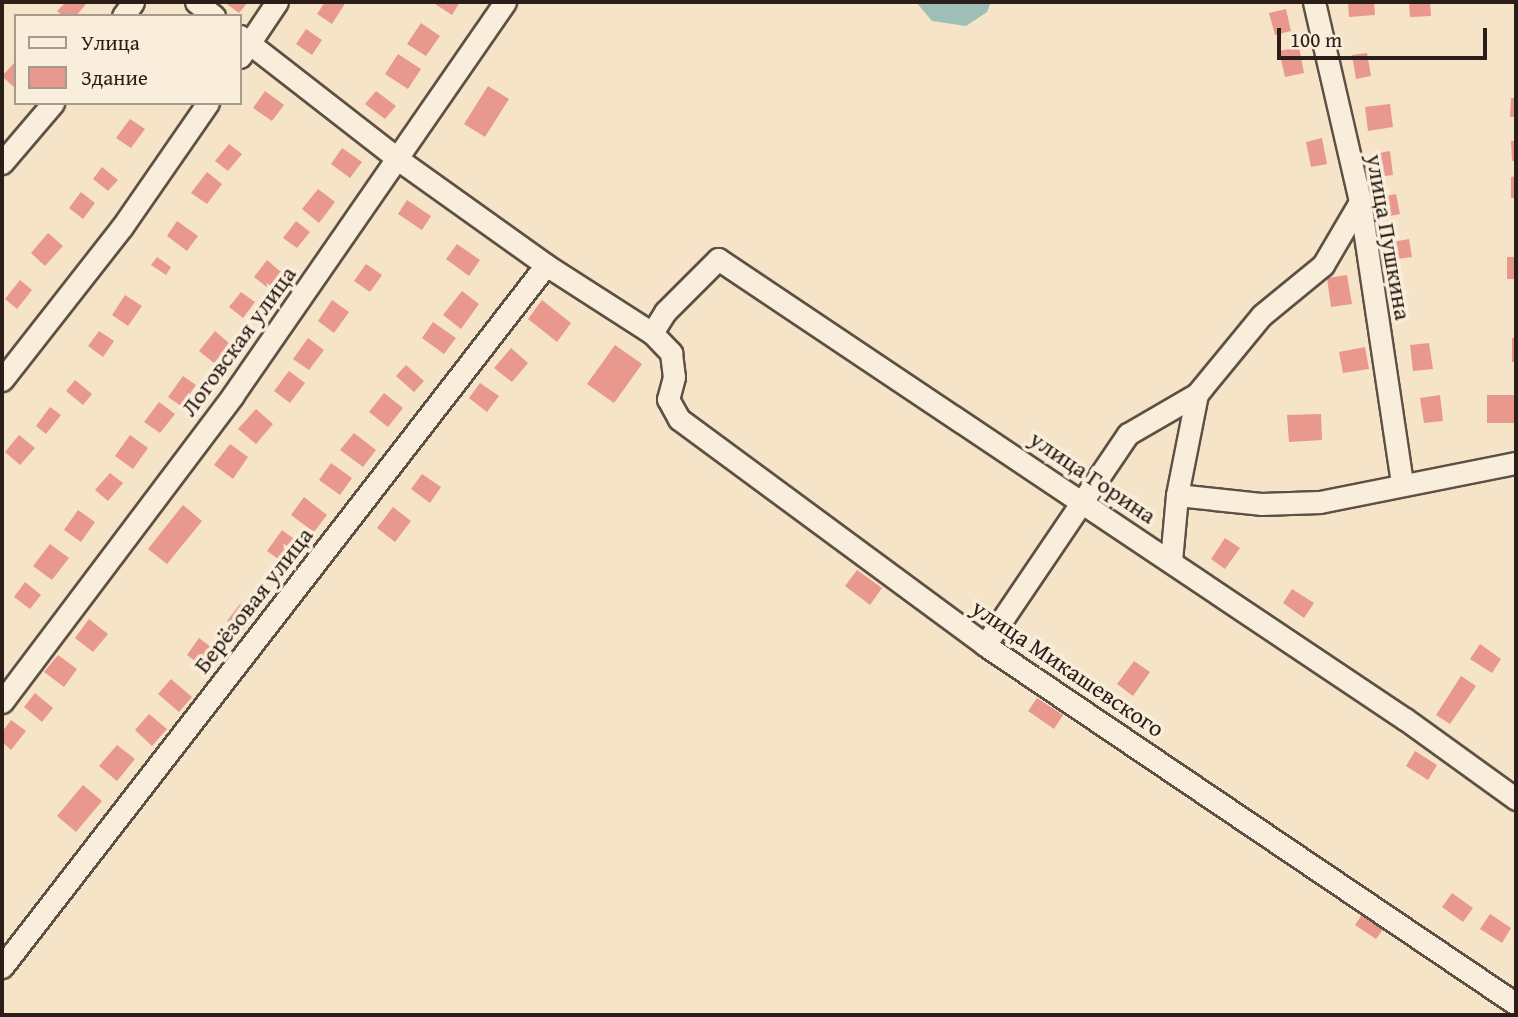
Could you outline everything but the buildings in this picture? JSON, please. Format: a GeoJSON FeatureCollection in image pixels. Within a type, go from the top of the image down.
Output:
{"type":"FeatureCollection","features":[{"type":"Feature","properties":{"kind":"street"},"geometry":{"type":"LineString","coordinates":[[196,2],[211,14]]}},
{"type":"Feature","properties":{"kind":"street"},"geometry":{"type":"LineString","coordinates":[[277,2],[243,46],[546,265],[652,333]]}},
{"type":"Feature","properties":{"kind":"street","name":"Логовская улица"},"geometry":{"type":"LineString","coordinates":[[2,702],[233,395],[399,160],[505,2]]}},
{"type":"Feature","properties":{"kind":"street","name":"улица Пушкина"},"geometry":{"type":"LineString","coordinates":[[1314,2],[1360,202],[1402,484]]}},
{"type":"Feature","properties":{"kind":"street"},"geometry":{"type":"LineString","coordinates":[[2,163],[51,105]]}},
{"type":"Feature","properties":{"kind":"street"},"geometry":{"type":"LineString","coordinates":[[2,380],[122,227],[207,105]]}},
{"type":"Feature","properties":{"kind":"street"},"geometry":{"type":"LineString","coordinates":[[985,645],[1128,434],[1197,394],[1262,315],[1323,265],[1360,202]]}},
{"type":"Feature","properties":{"kind":"street","name":"улица Горина"},"geometry":{"type":"LineString","coordinates":[[652,333],[665,312],[718,259],[1083,501],[1516,799]]}},
{"type":"Feature","properties":{"kind":"street","name":"Берёзовая улица"},"geometry":{"type":"LineString","coordinates":[[2,967],[546,265]]}},
{"type":"Feature","properties":{"kind":"street","name":"улица Микашевского"},"geometry":{"type":"LineString","coordinates":[[652,333],[671,353],[674,377],[668,399],[679,419],[985,645],[1516,1004]]}},
{"type":"Feature","properties":{"kind":"street"},"geometry":{"type":"LineString","coordinates":[[1171,561],[1177,495],[1197,394]]}},
{"type":"Feature","properties":{"kind":"street"},"geometry":{"type":"LineString","coordinates":[[1177,495],[1261,504],[1320,502],[1516,463]]}},
{"type":"Feature","properties":{"kind":"water"},"geometry":{"type":"Polygon","coordinates":[[[916,2],[991,2],[987,12],[966,26],[932,21],[916,2]]]}}]}
